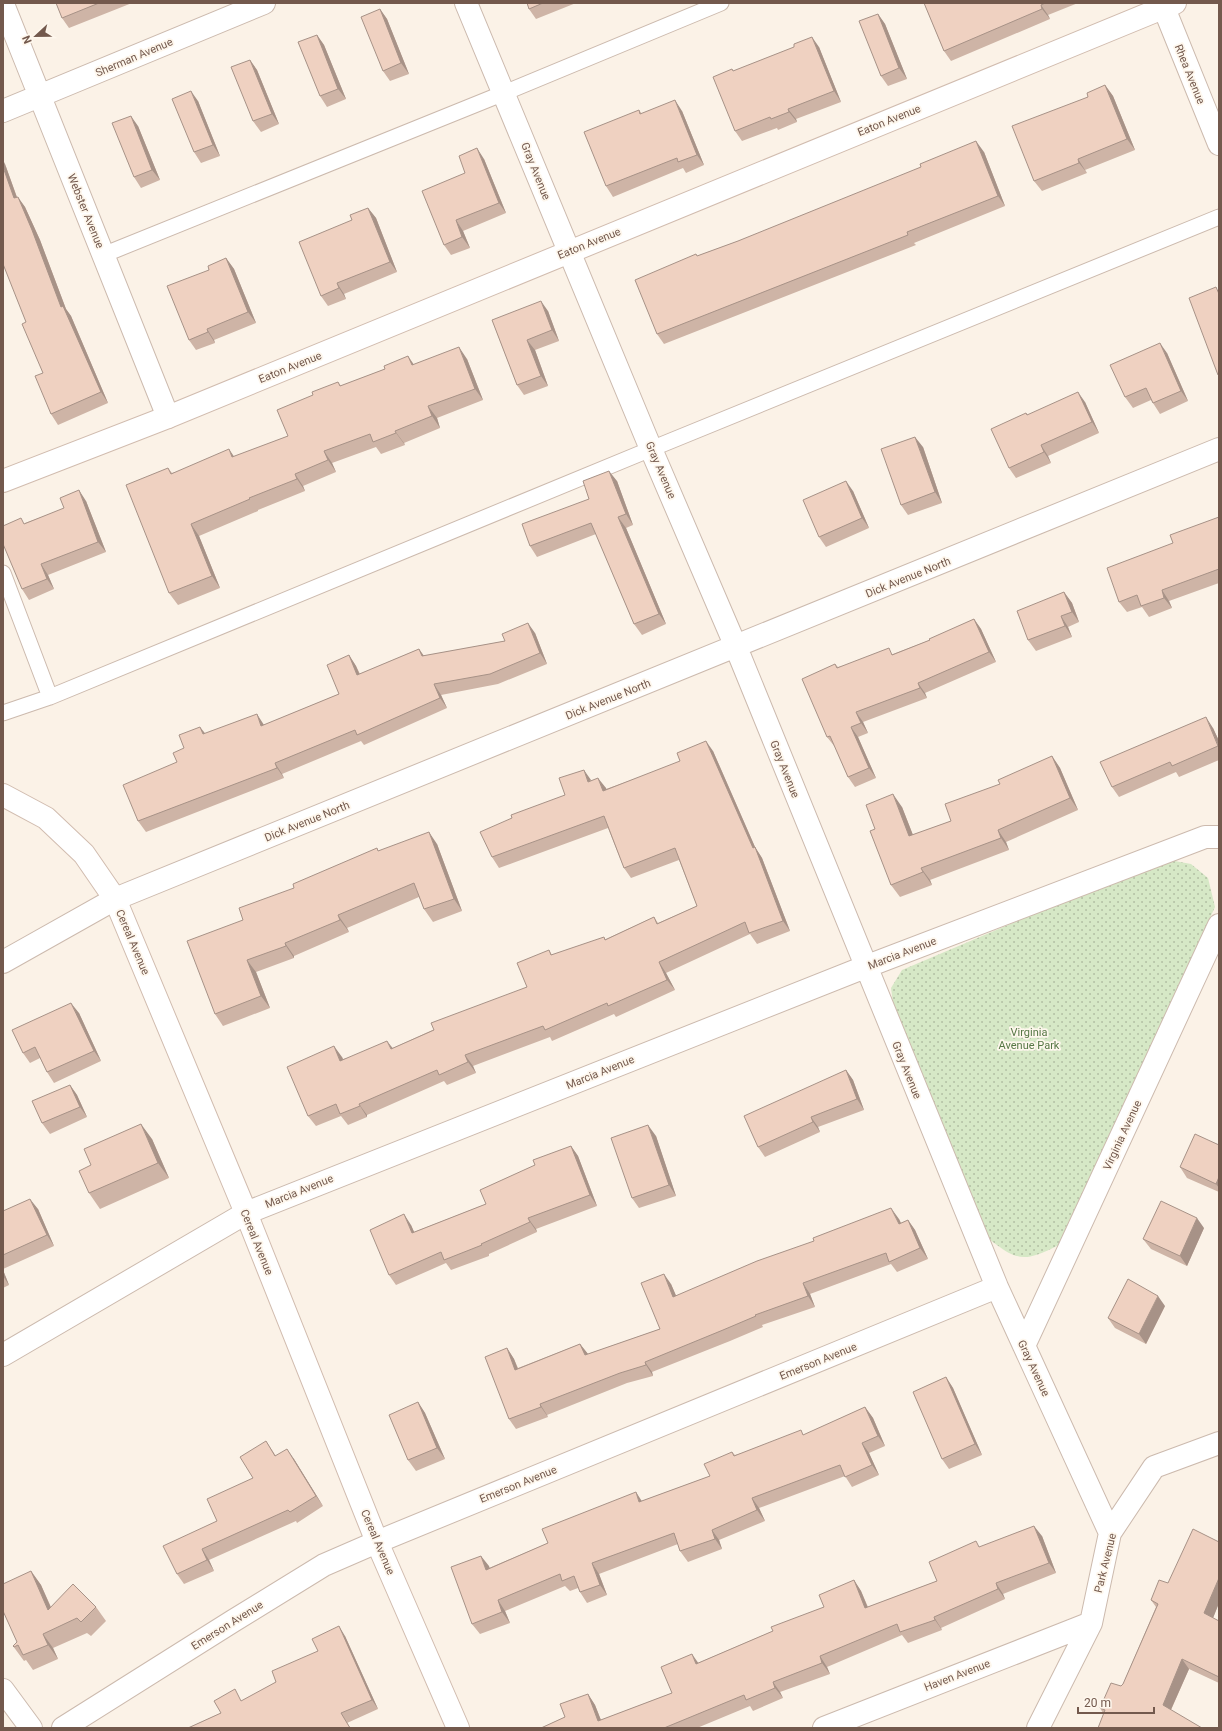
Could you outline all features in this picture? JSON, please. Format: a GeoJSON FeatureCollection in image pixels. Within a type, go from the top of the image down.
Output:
{"type":"FeatureCollection","features":[{"type":"Feature","properties":{"kind":"street","name":"Sherman Avenue"},"geometry":{"type":"LineString","coordinates":[[3,111],[264,3]]}},
{"type":"Feature","properties":{"kind":"street","name":"Gray Avenue"},"geometry":{"type":"LineString","coordinates":[[466,3],[651,449],[736,647],[865,967],[997,1287],[1110,1533]]}},
{"type":"Feature","properties":{"kind":"street","name":"Webster Avenue"},"geometry":{"type":"LineString","coordinates":[[3,4],[168,417]]}},
{"type":"Feature","properties":{"kind":"street","name":"Rhea Avenue"},"geometry":{"type":"LineString","coordinates":[[1167,5],[1219,144]]}},
{"type":"Feature","properties":{"kind":"street","name":"Eaton Avenue"},"geometry":{"type":"LineString","coordinates":[[3,482],[168,417],[1167,5]]}},
{"type":"Feature","properties":{"kind":"street","name":"Dick Avenue North"},"geometry":{"type":"LineString","coordinates":[[3,962],[114,899],[736,647],[1219,449]]}},
{"type":"Feature","properties":{"kind":"street","name":"Cereal Avenue"},"geometry":{"type":"LineString","coordinates":[[3,795],[46,818],[84,854],[114,899],[246,1213],[377,1542],[458,1728]]}},
{"type":"Feature","properties":{"kind":"street","name":"Marcia Avenue"},"geometry":{"type":"LineString","coordinates":[[3,1355],[246,1213],[865,967],[1205,837],[1219,837]]}},
{"type":"Feature","properties":{"kind":"street","name":"Virginia Avenue"},"geometry":{"type":"LineString","coordinates":[[1024,1346],[1219,925]]}},
{"type":"Feature","properties":{"kind":"street","name":"Emerson Avenue"},"geometry":{"type":"LineString","coordinates":[[63,1728],[318,1569],[377,1542],[997,1287]]}},
{"type":"Feature","properties":{"kind":"street","name":"Park Avenue"},"geometry":{"type":"LineString","coordinates":[[1038,1728],[1091,1623],[1110,1533],[1154,1467],[1219,1443]]}},
{"type":"Feature","properties":{"kind":"street","name":"Haven Avenue"},"geometry":{"type":"LineString","coordinates":[[824,1728],[1091,1623]]}},
{"type":"Feature","properties":{"kind":"street"},"geometry":{"type":"LineString","coordinates":[[3,1690],[31,1728]]}},
{"type":"Feature","properties":{"kind":"lane"},"geometry":{"type":"LineString","coordinates":[[103,255],[504,93],[721,3]]}},
{"type":"Feature","properties":{"kind":"lane"},"geometry":{"type":"LineString","coordinates":[[3,713],[50,697],[1219,217]]}},
{"type":"Feature","properties":{"kind":"lane"},"geometry":{"type":"LineString","coordinates":[[3,573],[50,697]]}},
{"type":"Feature","properties":{"kind":"green space","name":"Virginia Avenue Park"},"geometry":{"type":"Polygon","coordinates":[[[1164,859],[1191,864],[1208,878],[1215,907],[1059,1245],[1030,1257],[1022,1257],[1007,1252],[989,1239],[893,1003],[891,988],[902,970],[1164,859]]]}},
{"type":"Feature","properties":{"kind":"building"},"geometry":{"type":"Polygon","coordinates":[[[56,3],[99,3],[62,18],[56,3]]]}},
{"type":"Feature","properties":{"kind":"building"},"geometry":{"type":"Polygon","coordinates":[[[527,3],[543,3],[529,9],[527,3]]]}},
{"type":"Feature","properties":{"kind":"building"},"geometry":{"type":"Polygon","coordinates":[[[924,3],[1045,3],[1041,5],[1042,9],[944,51],[924,3]]]}},
{"type":"Feature","properties":{"kind":"building"},"geometry":{"type":"Polygon","coordinates":[[[380,9],[401,63],[383,71],[361,17],[380,9]]]}},
{"type":"Feature","properties":{"kind":"building"},"geometry":{"type":"Polygon","coordinates":[[[878,14],[899,68],[881,76],[859,21],[878,14]]]}},
{"type":"Feature","properties":{"kind":"building"},"geometry":{"type":"Polygon","coordinates":[[[317,35],[338,89],[320,96],[298,42],[317,35]]]}},
{"type":"Feature","properties":{"kind":"building"},"geometry":{"type":"Polygon","coordinates":[[[812,37],[834,91],[788,109],[789,112],[771,119],[770,117],[735,131],[713,77],[732,69],[733,71],[794,47],[794,44],[812,37]]]}},
{"type":"Feature","properties":{"kind":"building"},"geometry":{"type":"Polygon","coordinates":[[[250,60],[272,114],[253,121],[231,67],[250,60]]]}},
{"type":"Feature","properties":{"kind":"building"},"geometry":{"type":"Polygon","coordinates":[[[1105,85],[1127,139],[1078,159],[1079,163],[1034,181],[1012,126],[1088,97],[1087,93],[1105,85]]]}},
{"type":"Feature","properties":{"kind":"building"},"geometry":{"type":"Polygon","coordinates":[[[191,91],[213,145],[194,152],[172,99],[191,91]]]}},
{"type":"Feature","properties":{"kind":"building"},"geometry":{"type":"Polygon","coordinates":[[[675,100],[697,155],[678,162],[677,158],[606,186],[584,132],[639,110],[640,114],[675,100]]]}},
{"type":"Feature","properties":{"kind":"building"},"geometry":{"type":"Polygon","coordinates":[[[131,116],[152,170],[134,177],[112,123],[131,116]]]}},
{"type":"Feature","properties":{"kind":"building"},"geometry":{"type":"Polygon","coordinates":[[[976,141],[998,196],[907,232],[908,235],[657,334],[635,280],[696,254],[697,256],[738,241],[921,167],[920,164],[976,141]]]}},
{"type":"Feature","properties":{"kind":"building"},"geometry":{"type":"Polygon","coordinates":[[[477,148],[499,203],[456,220],[462,237],[444,245],[422,191],[465,173],[459,156],[477,148]]]}},
{"type":"Feature","properties":{"kind":"building"},"geometry":{"type":"Polygon","coordinates":[[[3,167],[14,198],[18,197],[32,230],[61,307],[63,306],[101,392],[51,414],[35,376],[43,373],[22,324],[26,322],[3,264],[3,167]]]}},
{"type":"Feature","properties":{"kind":"building"},"geometry":{"type":"Polygon","coordinates":[[[368,208],[390,262],[337,283],[339,288],[321,296],[299,242],[352,220],[350,215],[368,208]]]}},
{"type":"Feature","properties":{"kind":"building"},"geometry":{"type":"Polygon","coordinates":[[[226,258],[248,312],[207,329],[208,332],[189,340],[167,286],[209,270],[208,266],[226,258]]]}},
{"type":"Feature","properties":{"kind":"building"},"geometry":{"type":"Polygon","coordinates":[[[1216,287],[1219,294],[1218,375],[1189,298],[1216,287]]]}},
{"type":"Feature","properties":{"kind":"building"},"geometry":{"type":"Polygon","coordinates":[[[541,301],[552,330],[527,340],[541,376],[517,385],[492,320],[541,301]]]}},
{"type":"Feature","properties":{"kind":"building"},"geometry":{"type":"Polygon","coordinates":[[[1160,343],[1181,391],[1153,403],[1146,388],[1125,397],[1110,365],[1160,343]]]}},
{"type":"Feature","properties":{"kind":"building"},"geometry":{"type":"Polygon","coordinates":[[[459,347],[475,389],[428,406],[432,416],[395,431],[396,433],[373,442],[370,434],[324,451],[328,460],[295,474],[297,479],[249,498],[250,499],[191,524],[212,576],[169,593],[126,485],[168,468],[171,474],[229,449],[232,457],[288,436],[277,410],[313,395],[312,392],[338,382],[340,386],[385,369],[384,366],[408,356],[412,365],[459,347]]]}},
{"type":"Feature","properties":{"kind":"building"},"geometry":{"type":"Polygon","coordinates":[[[1078,392],[1092,422],[1041,445],[1044,452],[1009,468],[991,429],[1026,413],[1027,415],[1078,392]]]}},
{"type":"Feature","properties":{"kind":"building"},"geometry":{"type":"Polygon","coordinates":[[[915,437],[935,492],[901,505],[881,449],[915,437]]]}},
{"type":"Feature","properties":{"kind":"building"},"geometry":{"type":"Polygon","coordinates":[[[609,471],[626,514],[618,517],[659,614],[634,624],[591,523],[530,546],[522,524],[589,499],[583,481],[609,471]]]}},
{"type":"Feature","properties":{"kind":"building"},"geometry":{"type":"Polygon","coordinates":[[[846,481],[862,518],[819,537],[803,500],[846,481]]]}},
{"type":"Feature","properties":{"kind":"building"},"geometry":{"type":"Polygon","coordinates":[[[79,490],[98,542],[41,564],[47,579],[22,589],[3,544],[3,526],[21,518],[24,524],[64,508],[60,498],[79,490]]]}},
{"type":"Feature","properties":{"kind":"building"},"geometry":{"type":"Polygon","coordinates":[[[1219,517],[1219,569],[1162,590],[1164,598],[1141,606],[1137,595],[1119,602],[1107,568],[1173,543],[1170,535],[1219,517]]]}},
{"type":"Feature","properties":{"kind":"building"},"geometry":{"type":"Polygon","coordinates":[[[1064,592],[1072,612],[1061,616],[1065,626],[1028,640],[1017,611],[1064,592]]]}},
{"type":"Feature","properties":{"kind":"building"},"geometry":{"type":"Polygon","coordinates":[[[974,619],[989,652],[918,683],[920,688],[856,712],[861,723],[851,727],[869,768],[848,777],[830,736],[827,737],[802,679],[835,664],[837,668],[889,648],[892,655],[930,640],[929,639],[974,619]]]}},
{"type":"Feature","properties":{"kind":"building"},"geometry":{"type":"Polygon","coordinates":[[[528,623],[540,653],[490,674],[434,684],[440,698],[357,735],[355,730],[275,763],[277,768],[138,821],[123,785],[177,762],[173,753],[184,748],[179,735],[200,727],[203,734],[257,714],[261,726],[339,694],[327,665],[349,655],[357,675],[419,649],[422,656],[505,641],[502,634],[528,623]]]}},
{"type":"Feature","properties":{"kind":"building"},"geometry":{"type":"Polygon","coordinates":[[[1206,717],[1218,746],[1172,766],[1170,762],[1112,787],[1100,762],[1206,717]]]}},
{"type":"Feature","properties":{"kind":"building"},"geometry":{"type":"Polygon","coordinates":[[[706,741],[753,848],[755,847],[783,921],[749,933],[745,922],[659,962],[667,980],[608,1006],[607,1003],[545,1030],[543,1026],[465,1055],[468,1062],[439,1075],[437,1070],[359,1104],[360,1106],[340,1114],[336,1104],[308,1116],[287,1067],[334,1046],[340,1061],[387,1041],[391,1049],[434,1030],[431,1023],[527,987],[517,963],[549,950],[551,955],[604,937],[605,940],[654,917],[657,924],[697,906],[675,848],[624,868],[604,816],[492,857],[480,832],[512,818],[511,815],[565,795],[559,778],[584,770],[588,782],[598,778],[603,791],[680,761],[677,753],[706,741]]]}},
{"type":"Feature","properties":{"kind":"building"},"geometry":{"type":"Polygon","coordinates":[[[1052,756],[1070,798],[998,830],[1001,838],[921,868],[923,872],[891,885],[870,831],[875,829],[866,805],[893,794],[909,836],[951,821],[945,804],[1000,784],[998,780],[1052,756]]]}},
{"type":"Feature","properties":{"kind":"building"},"geometry":{"type":"Polygon","coordinates":[[[429,832],[454,899],[424,909],[414,883],[338,915],[340,920],[285,943],[286,946],[247,960],[261,996],[215,1014],[187,941],[243,920],[239,908],[294,888],[293,884],[377,848],[378,851],[429,832]]]}},
{"type":"Feature","properties":{"kind":"building"},"geometry":{"type":"Polygon","coordinates":[[[71,1003],[94,1051],[47,1072],[35,1047],[23,1053],[12,1030],[71,1003]]]}},
{"type":"Feature","properties":{"kind":"building"},"geometry":{"type":"Polygon","coordinates":[[[846,1070],[857,1099],[811,1117],[813,1122],[758,1147],[744,1116],[846,1070]]]}},
{"type":"Feature","properties":{"kind":"building"},"geometry":{"type":"Polygon","coordinates":[[[70,1085],[80,1107],[42,1123],[32,1101],[70,1085]]]}},
{"type":"Feature","properties":{"kind":"building"},"geometry":{"type":"Polygon","coordinates":[[[141,1124],[158,1163],[89,1193],[79,1171],[91,1165],[84,1149],[141,1124]]]}},
{"type":"Feature","properties":{"kind":"building"},"geometry":{"type":"Polygon","coordinates":[[[648,1125],[669,1185],[632,1198],[611,1138],[648,1125]]]}},
{"type":"Feature","properties":{"kind":"building"},"geometry":{"type":"Polygon","coordinates":[[[1195,1134],[1219,1145],[1219,1177],[1216,1184],[1180,1167],[1195,1134]]]}},
{"type":"Feature","properties":{"kind":"building"},"geometry":{"type":"Polygon","coordinates":[[[571,1146],[590,1195],[528,1218],[530,1222],[481,1244],[482,1245],[444,1260],[441,1252],[389,1275],[370,1230],[404,1214],[412,1233],[486,1204],[480,1190],[535,1165],[533,1160],[571,1146]]]}},
{"type":"Feature","properties":{"kind":"building"},"geometry":{"type":"Polygon","coordinates":[[[30,1199],[47,1235],[3,1255],[3,1211],[30,1199]]]}},
{"type":"Feature","properties":{"kind":"building"},"geometry":{"type":"Polygon","coordinates":[[[1161,1201],[1197,1218],[1180,1256],[1143,1239],[1161,1201]]]}},
{"type":"Feature","properties":{"kind":"building"},"geometry":{"type":"Polygon","coordinates":[[[891,1208],[899,1224],[908,1220],[920,1248],[889,1262],[886,1253],[803,1283],[808,1296],[755,1315],[756,1316],[645,1362],[646,1365],[620,1373],[540,1404],[541,1407],[509,1419],[485,1357],[507,1348],[515,1370],[580,1344],[585,1355],[660,1329],[641,1283],[664,1274],[673,1297],[757,1261],[814,1241],[813,1238],[891,1208]]]}},
{"type":"Feature","properties":{"kind":"building"},"geometry":{"type":"Polygon","coordinates":[[[1128,1279],[1158,1296],[1139,1334],[1108,1318],[1128,1279]]]}},
{"type":"Feature","properties":{"kind":"building"},"geometry":{"type":"Polygon","coordinates":[[[946,1377],[975,1444],[942,1459],[913,1392],[946,1377]]]}},
{"type":"Feature","properties":{"kind":"building"},"geometry":{"type":"Polygon","coordinates":[[[418,1402],[437,1448],[408,1460],[389,1415],[418,1402]]]}},
{"type":"Feature","properties":{"kind":"building"},"geometry":{"type":"Polygon","coordinates":[[[865,1407],[878,1436],[862,1443],[872,1465],[845,1477],[840,1465],[752,1498],[757,1510],[712,1530],[715,1539],[680,1551],[674,1533],[592,1563],[600,1585],[580,1592],[574,1576],[562,1581],[560,1574],[498,1600],[502,1612],[472,1624],[451,1567],[481,1556],[486,1570],[548,1543],[542,1529],[636,1492],[639,1502],[710,1476],[704,1464],[732,1452],[734,1456],[801,1430],[803,1435],[865,1407]]]}},
{"type":"Feature","properties":{"kind":"building"},"geometry":{"type":"Polygon","coordinates":[[[266,1441],[275,1456],[287,1449],[316,1496],[290,1512],[288,1510],[202,1549],[207,1560],[177,1574],[163,1546],[217,1521],[207,1499],[253,1478],[240,1457],[266,1441]]]}},
{"type":"Feature","properties":{"kind":"building"},"geometry":{"type":"Polygon","coordinates":[[[1034,1526],[1049,1563],[996,1583],[998,1589],[934,1617],[935,1620],[900,1632],[897,1624],[820,1656],[822,1663],[773,1682],[775,1688],[746,1700],[744,1695],[664,1728],[541,1728],[565,1717],[560,1704],[588,1694],[598,1721],[672,1693],[661,1667],[692,1654],[696,1664],[773,1631],[771,1627],[824,1607],[819,1595],[854,1580],[865,1608],[937,1581],[929,1562],[976,1541],[979,1547],[1034,1526]]]}},
{"type":"Feature","properties":{"kind":"building"},"geometry":{"type":"Polygon","coordinates":[[[1193,1529],[1219,1542],[1219,1578],[1204,1613],[1219,1621],[1219,1677],[1182,1659],[1163,1705],[1202,1728],[1098,1728],[1105,1710],[1100,1708],[1111,1683],[1121,1686],[1123,1684],[1158,1604],[1151,1600],[1159,1580],[1168,1583],[1193,1529]]]}},
{"type":"Feature","properties":{"kind":"building"},"geometry":{"type":"Polygon","coordinates":[[[31,1571],[48,1610],[73,1584],[96,1607],[81,1622],[77,1618],[43,1634],[48,1645],[23,1655],[18,1645],[13,1646],[17,1642],[3,1611],[3,1584],[31,1571]]]}},
{"type":"Feature","properties":{"kind":"building"},"geometry":{"type":"Polygon","coordinates":[[[339,1626],[372,1700],[341,1713],[350,1728],[188,1728],[221,1713],[214,1701],[235,1689],[241,1701],[276,1682],[272,1671],[318,1651],[312,1639],[339,1626]]]}}]}
